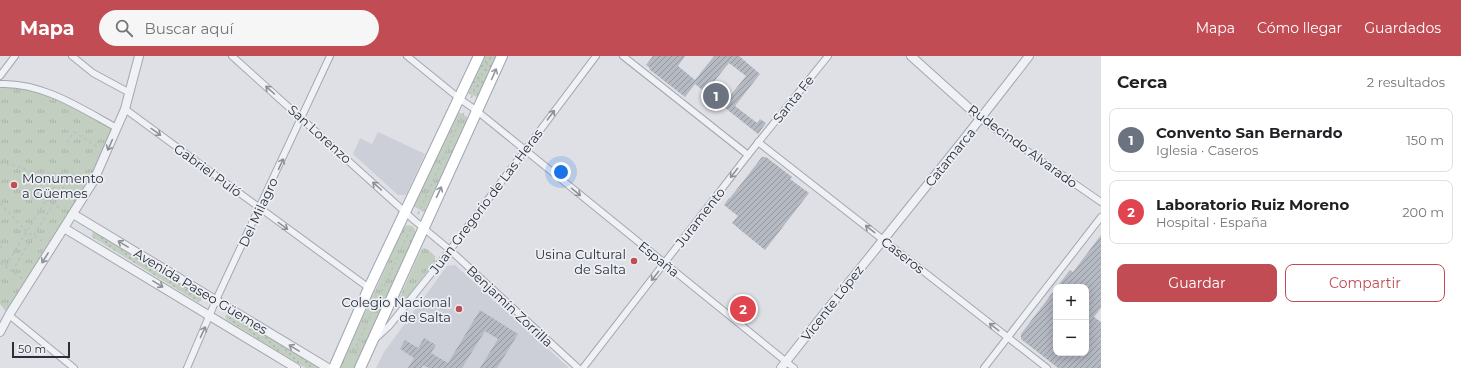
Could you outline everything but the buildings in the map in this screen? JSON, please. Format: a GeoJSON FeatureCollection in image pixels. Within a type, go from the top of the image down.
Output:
{"type":"FeatureCollection","features":[{"type":"Feature","properties":{"kind":"main road"},"geometry":{"type":"LineString","coordinates":[[334,368],[369,288],[406,212],[464,101],[479,56]]}},
{"type":"Feature","properties":{"kind":"main road"},"geometry":{"type":"LineString","coordinates":[[360,368],[502,56]]}},
{"type":"Feature","properties":{"kind":"street"},"geometry":{"type":"LineString","coordinates":[[0,76],[15,56]]}},
{"type":"Feature","properties":{"kind":"street"},"geometry":{"type":"LineString","coordinates":[[72,56],[93,73],[130,93]]}},
{"type":"Feature","properties":{"kind":"street"},"geometry":{"type":"LineString","coordinates":[[0,332],[9,315],[94,180],[125,109],[139,56]]}},
{"type":"Feature","properties":{"kind":"street","name":"San Lorenzo"},"geometry":{"type":"LineString","coordinates":[[232,56],[406,212]]}},
{"type":"Feature","properties":{"kind":"street","name":"Del Milagro"},"geometry":{"type":"LineString","coordinates":[[187,368],[216,300],[330,56]]}},
{"type":"Feature","properties":{"kind":"street","name":"España"},"geometry":{"type":"LineString","coordinates":[[407,56],[477,110],[665,264],[783,365],[794,368]]}},
{"type":"Feature","properties":{"kind":"street","name":"Juan Gregorio de Las Heras"},"geometry":{"type":"LineString","coordinates":[[371,343],[389,326],[450,250],[596,56]]}},
{"type":"Feature","properties":{"kind":"street"},"geometry":{"type":"LineString","coordinates":[[623,56],[748,155]]}},
{"type":"Feature","properties":{"kind":"street","name":"Santa Fe"},"geometry":{"type":"LineString","coordinates":[[758,142],[828,56]]}},
{"type":"Feature","properties":{"kind":"street","name":"Rudecindo Alvarado"},"geometry":{"type":"LineString","coordinates":[[911,56],[981,119],[1101,202]]}},
{"type":"Feature","properties":{"kind":"street","name":"Catamarca"},"geometry":{"type":"LineString","coordinates":[[883,239],[981,119],[1029,56]]}},
{"type":"Feature","properties":{"kind":"street"},"geometry":{"type":"LineString","coordinates":[[0,84],[25,87],[49,94],[117,128]]}},
{"type":"Feature","properties":{"kind":"street","name":"Gabriel Puló"},"geometry":{"type":"LineString","coordinates":[[125,109],[369,288]]}},
{"type":"Feature","properties":{"kind":"street","name":"Juramento"},"geometry":{"type":"LineString","coordinates":[[583,368],[758,142]]}},
{"type":"Feature","properties":{"kind":"street","name":"Caseros"},"geometry":{"type":"LineString","coordinates":[[758,142],[1047,368]]}},
{"type":"Feature","properties":{"kind":"street","name":"Benjamín Zorrilla"},"geometry":{"type":"LineString","coordinates":[[406,212],[414,221],[450,250],[578,368]]}},
{"type":"Feature","properties":{"kind":"street","name":"Avenida Paseo Güemes"},"geometry":{"type":"LineString","coordinates":[[73,214],[328,368]]}},
{"type":"Feature","properties":{"kind":"street"},"geometry":{"type":"LineString","coordinates":[[984,368],[1101,217]]}},
{"type":"Feature","properties":{"kind":"street","name":"Avenida Paseo Güemes"},"geometry":{"type":"LineString","coordinates":[[64,228],[296,368]]}},
{"type":"Feature","properties":{"kind":"street","name":"Vicente López"},"geometry":{"type":"LineString","coordinates":[[783,365],[883,239]]}},
{"type":"Feature","properties":{"kind":"street"},"geometry":{"type":"LineString","coordinates":[[9,315],[74,368]]}},
{"type":"Feature","properties":{"kind":"path"},"geometry":{"type":"LineString","coordinates":[[348,351],[355,349],[414,221],[464,101],[491,56]]}},
{"type":"Feature","properties":{"kind":"path"},"geometry":{"type":"LineString","coordinates":[[67,142],[74,132],[99,148]]}},
{"type":"Feature","properties":{"kind":"path"},"geometry":{"type":"LineString","coordinates":[[0,163],[14,165],[33,172],[62,174],[78,184]]}},
{"type":"Feature","properties":{"kind":"path"},"geometry":{"type":"LineString","coordinates":[[5,266],[62,174]]}},
{"type":"Feature","properties":{"kind":"path"},"geometry":{"type":"LineString","coordinates":[[12,271],[70,178]]}},
{"type":"Feature","properties":{"kind":"path"},"geometry":{"type":"LineString","coordinates":[[46,200],[62,209]]}},
{"type":"Feature","properties":{"kind":"path"},"geometry":{"type":"LineString","coordinates":[[0,203],[27,232],[42,241]]}},
{"type":"Feature","properties":{"kind":"path"},"geometry":{"type":"LineString","coordinates":[[0,242],[3,244],[0,248]]}},
{"type":"Feature","properties":{"kind":"path"},"geometry":{"type":"LineString","coordinates":[[0,263],[23,279]]}},
{"type":"Feature","properties":{"kind":"shaded area"},"geometry":{"type":"Polygon","coordinates":[[[378,132],[425,154],[406,195],[398,195],[353,154],[360,138],[372,144],[378,132]]]}},
{"type":"Feature","properties":{"kind":"shaded area","name":"Colegio Nacional de Salta"},"geometry":{"type":"Polygon","coordinates":[[[455,265],[568,368],[376,368],[384,352],[447,266],[455,265]]]}},
{"type":"Feature","properties":{"kind":"green space"},"geometry":{"type":"Polygon","coordinates":[[[484,56],[498,56],[479,98],[468,93],[484,56]]]}},
{"type":"Feature","properties":{"kind":"green space","name":"Monumento a Güemes"},"geometry":{"type":"Polygon","coordinates":[[[0,84],[36,90],[117,128],[94,180],[9,315],[0,304],[0,84]]]}},
{"type":"Feature","properties":{"kind":"green space"},"geometry":{"type":"Polygon","coordinates":[[[458,112],[469,118],[424,212],[413,206],[458,112]]]}},
{"type":"Feature","properties":{"kind":"green space"},"geometry":{"type":"Polygon","coordinates":[[[408,225],[414,228],[416,233],[355,368],[340,368],[404,227],[408,225]]]}},
{"type":"Feature","properties":{"kind":"green space"},"geometry":{"type":"Polygon","coordinates":[[[97,231],[202,297],[201,301],[198,302],[92,237],[93,232],[97,231]]]}},
{"type":"Feature","properties":{"kind":"green space"},"geometry":{"type":"Polygon","coordinates":[[[423,248],[427,249],[435,256],[435,261],[400,305],[398,301],[423,248]]]}},
{"type":"Feature","properties":{"kind":"green space"},"geometry":{"type":"Polygon","coordinates":[[[227,314],[230,314],[319,368],[306,368],[227,320],[225,317],[227,314]]]}},
{"type":"Feature","properties":{"kind":"place","name":"Convento San Bernardo"},"geometry":{"type":"Point","coordinates":[716,96]}},
{"type":"Feature","properties":{"kind":"place","name":"Monumento a Güemes"},"geometry":{"type":"Point","coordinates":[14,185]}},
{"type":"Feature","properties":{"kind":"place","name":"Usina Cultural de Salta"},"geometry":{"type":"Point","coordinates":[634,261]}},
{"type":"Feature","properties":{"kind":"place","name":"Colegio Nacional de Salta"},"geometry":{"type":"Point","coordinates":[459,309]}},
{"type":"Feature","properties":{"kind":"place","name":"Laboratorio Ruiz Moreno"},"geometry":{"type":"Point","coordinates":[743,309]}}]}
